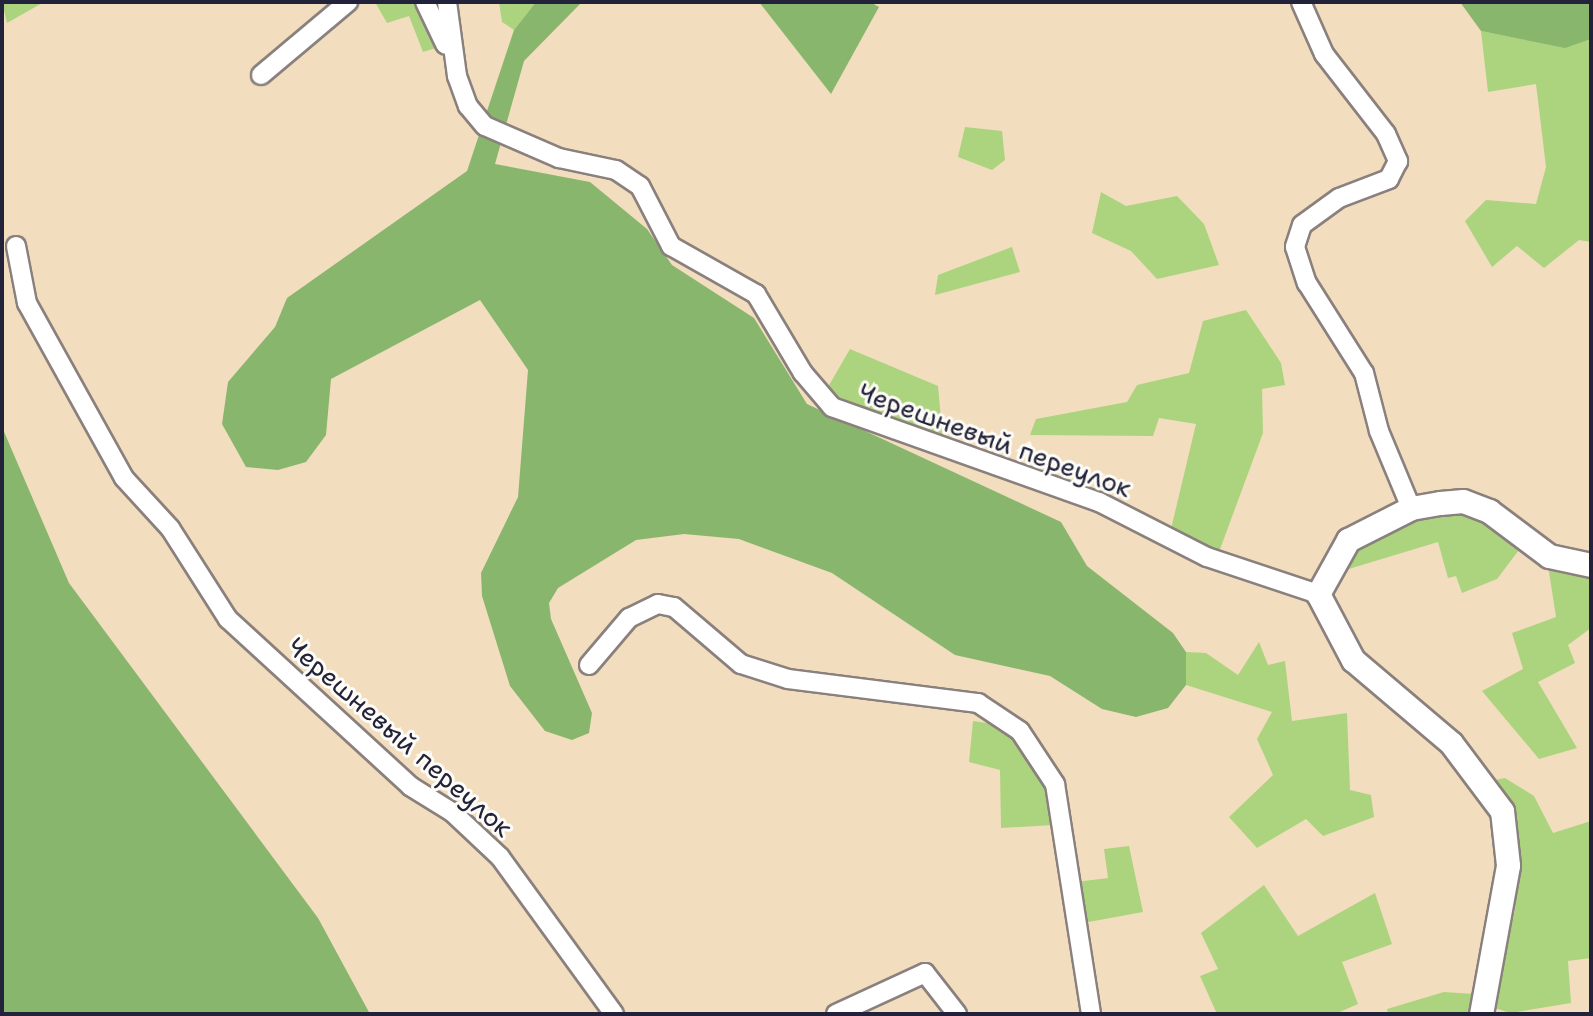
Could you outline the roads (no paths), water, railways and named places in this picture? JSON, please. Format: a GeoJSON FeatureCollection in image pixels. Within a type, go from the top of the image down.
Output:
{"type":"FeatureCollection","features":[{"type":"Feature","properties":{"kind":"street"},"geometry":{"type":"LineString","coordinates":[[261,75],[348,2]]}},
{"type":"Feature","properties":{"kind":"street","name":"Черешневый переулок"},"geometry":{"type":"LineString","coordinates":[[425,2],[468,106],[509,141],[616,170],[640,186],[671,247],[756,293],[803,373],[832,407],[1099,502],[1207,557],[1318,594]]}},
{"type":"Feature","properties":{"kind":"street","name":"Черешневый переулок"},"geometry":{"type":"LineString","coordinates":[[447,2],[457,76]]}},
{"type":"Feature","properties":{"kind":"street"},"geometry":{"type":"LineString","coordinates":[[1301,2],[1324,54],[1387,134],[1398,161],[1389,179],[1339,198],[1302,225],[1295,247],[1307,283],[1364,373],[1379,431],[1411,508]]}},
{"type":"Feature","properties":{"kind":"street","name":"Черешневый переулок"},"geometry":{"type":"LineString","coordinates":[[16,246],[27,303],[124,478],[170,528],[228,619],[410,786],[452,812],[499,857],[614,1014]]}},
{"type":"Feature","properties":{"kind":"street"},"geometry":{"type":"LineString","coordinates":[[1481,1014],[1508,864],[1502,811],[1451,743],[1353,660],[1318,594],[1348,540],[1411,508],[1463,501],[1489,510],[1549,556],[1591,565]]}},
{"type":"Feature","properties":{"kind":"street"},"geometry":{"type":"LineString","coordinates":[[589,665],[629,618],[658,604],[674,607],[741,664],[788,680],[978,703],[1031,744],[1055,784],[1091,1014]]}},
{"type":"Feature","properties":{"kind":"street"},"geometry":{"type":"LineString","coordinates":[[836,1014],[925,973],[957,1014]]}}]}
